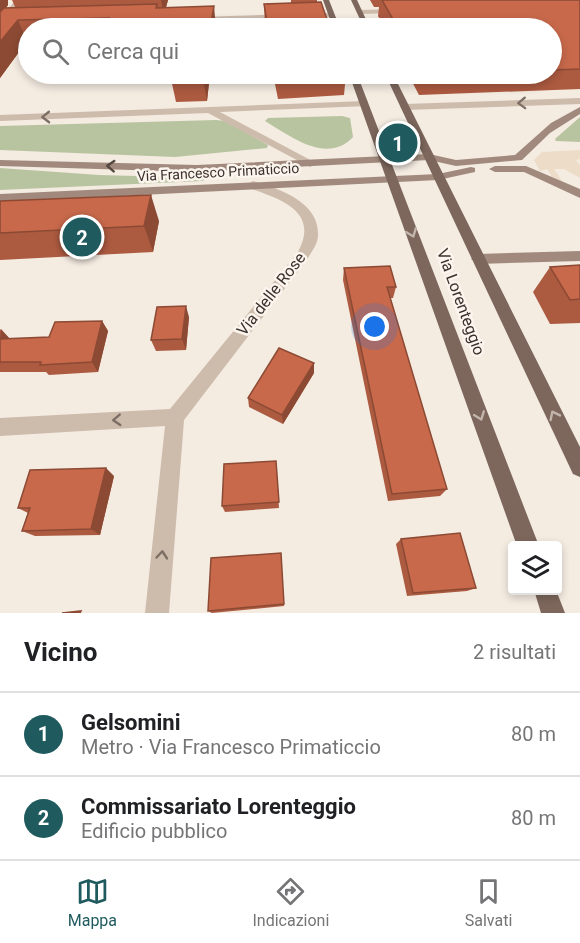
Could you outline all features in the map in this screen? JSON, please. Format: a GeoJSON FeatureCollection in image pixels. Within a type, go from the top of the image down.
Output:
{"type":"FeatureCollection","features":[{"type":"Feature","properties":{"kind":"main road"},"geometry":{"type":"LineString","coordinates":[[326,0],[333,18]]}},
{"type":"Feature","properties":{"kind":"main road"},"geometry":{"type":"LineString","coordinates":[[354,0],[363,18]]}},
{"type":"Feature","properties":{"kind":"main road","name":"Via Lorenteggio"},"geometry":{"type":"LineString","coordinates":[[357,84],[526,541]]}},
{"type":"Feature","properties":{"kind":"main road","name":"Via Lorenteggio"},"geometry":{"type":"LineString","coordinates":[[394,84],[580,468]]}},
{"type":"Feature","properties":{"kind":"main road"},"geometry":{"type":"LineString","coordinates":[[546,595],[553,613]]}},
{"type":"Feature","properties":{"kind":"street"},"geometry":{"type":"LineString","coordinates":[[0,24],[20,0]]}},
{"type":"Feature","properties":{"kind":"street"},"geometry":{"type":"LineString","coordinates":[[360,12],[410,11]]}},
{"type":"Feature","properties":{"kind":"street"},"geometry":{"type":"LineString","coordinates":[[226,18],[332,15]]}},
{"type":"Feature","properties":{"kind":"street"},"geometry":{"type":"LineString","coordinates":[[0,24],[9,24]]}},
{"type":"Feature","properties":{"kind":"street"},"geometry":{"type":"LineString","coordinates":[[405,107],[580,101]]}},
{"type":"Feature","properties":{"kind":"street","name":"Via Francesco Primaticcio"},"geometry":{"type":"LineString","coordinates":[[0,118],[364,104]]}},
{"type":"Feature","properties":{"kind":"street"},"geometry":{"type":"LineString","coordinates":[[580,110],[569,114],[535,140],[518,158],[526,169],[580,194]]}},
{"type":"Feature","properties":{"kind":"street","name":"Via Francesco Primaticcio"},"geometry":{"type":"LineString","coordinates":[[209,111],[310,164]]}},
{"type":"Feature","properties":{"kind":"street","name":"Via Francesco Primaticcio"},"geometry":{"type":"LineString","coordinates":[[0,163],[57,162],[114,167],[212,168],[429,157],[456,163],[518,158]]}},
{"type":"Feature","properties":{"kind":"street"},"geometry":{"type":"LineString","coordinates":[[201,188],[215,176],[212,168]]}},
{"type":"Feature","properties":{"kind":"street","name":"Via Francesco Primaticcio"},"geometry":{"type":"LineString","coordinates":[[0,198],[438,177],[475,169],[526,169]]}},
{"type":"Feature","properties":{"kind":"street","name":"Via delle Rose"},"geometry":{"type":"LineString","coordinates":[[175,417],[303,255],[312,236],[304,212],[277,195],[253,185]]}},
{"type":"Feature","properties":{"kind":"street"},"geometry":{"type":"LineString","coordinates":[[478,259],[580,256]]}},
{"type":"Feature","properties":{"kind":"street"},"geometry":{"type":"LineString","coordinates":[[0,427],[175,417],[157,613]]}},
{"type":"Feature","properties":{"kind":"green space"},"geometry":{"type":"Polygon","coordinates":[[[342,116],[350,118],[353,137],[343,145],[332,148],[309,145],[265,121],[268,118],[342,116]]]}},
{"type":"Feature","properties":{"kind":"green space"},"geometry":{"type":"Polygon","coordinates":[[[580,117],[580,142],[556,141],[555,139],[580,117]]]}},
{"type":"Feature","properties":{"kind":"green space"},"geometry":{"type":"Polygon","coordinates":[[[226,121],[268,145],[267,148],[175,157],[0,150],[0,126],[226,121]]]}},
{"type":"Feature","properties":{"kind":"green space"},"geometry":{"type":"Polygon","coordinates":[[[0,168],[99,175],[209,178],[202,181],[0,190],[0,168]]]}},
{"type":"Feature","properties":{"kind":"shaded area"},"geometry":{"type":"Polygon","coordinates":[[[580,150],[580,159],[576,160],[580,165],[580,178],[564,169],[554,169],[562,181],[552,177],[547,169],[540,171],[534,160],[542,152],[580,150]]]}},
{"type":"Feature","properties":{"kind":"building"},"geometry":{"type":"Polygon","coordinates":[[[382,0],[580,0],[580,69],[562,70],[562,18],[392,18],[382,0]]]}},
{"type":"Feature","properties":{"kind":"building"},"geometry":{"type":"Polygon","coordinates":[[[321,2],[327,18],[266,18],[264,4],[321,2]]]}},
{"type":"Feature","properties":{"kind":"building"},"geometry":{"type":"Polygon","coordinates":[[[157,4],[156,8],[214,6],[212,18],[18,18],[0,42],[0,12],[4,8],[157,4]]]}},
{"type":"Feature","properties":{"kind":"building"},"geometry":{"type":"Polygon","coordinates":[[[151,195],[144,226],[0,233],[0,201],[151,195]]]}},
{"type":"Feature","properties":{"kind":"building"},"geometry":{"type":"Polygon","coordinates":[[[580,265],[580,299],[570,300],[550,267],[580,265]]]}},
{"type":"Feature","properties":{"kind":"building"},"geometry":{"type":"Polygon","coordinates":[[[390,266],[396,287],[387,287],[447,489],[392,494],[344,268],[390,266]]]}},
{"type":"Feature","properties":{"kind":"building"},"geometry":{"type":"Polygon","coordinates":[[[186,306],[182,339],[151,340],[157,307],[186,306]]]}},
{"type":"Feature","properties":{"kind":"building"},"geometry":{"type":"Polygon","coordinates":[[[102,321],[92,362],[40,365],[41,362],[0,362],[0,339],[49,337],[55,322],[102,321]]]}},
{"type":"Feature","properties":{"kind":"building"},"geometry":{"type":"Polygon","coordinates":[[[279,348],[314,363],[282,415],[248,398],[279,348]]]}},
{"type":"Feature","properties":{"kind":"building"},"geometry":{"type":"Polygon","coordinates":[[[276,461],[279,502],[222,506],[224,464],[276,461]]]}},
{"type":"Feature","properties":{"kind":"building"},"geometry":{"type":"Polygon","coordinates":[[[106,468],[91,529],[22,531],[30,508],[18,508],[30,470],[106,468]]]}},
{"type":"Feature","properties":{"kind":"building"},"geometry":{"type":"Polygon","coordinates":[[[460,533],[476,588],[413,593],[401,539],[460,533]]]}},
{"type":"Feature","properties":{"kind":"building"},"geometry":{"type":"Polygon","coordinates":[[[281,553],[284,604],[208,611],[211,558],[281,553]]]}},
{"type":"Feature","properties":{"kind":"place","name":"Gelsomini"},"geometry":{"type":"Point","coordinates":[398,143]}},
{"type":"Feature","properties":{"kind":"place","name":"Commissariato Lorenteggio"},"geometry":{"type":"Point","coordinates":[82,237]}}]}
